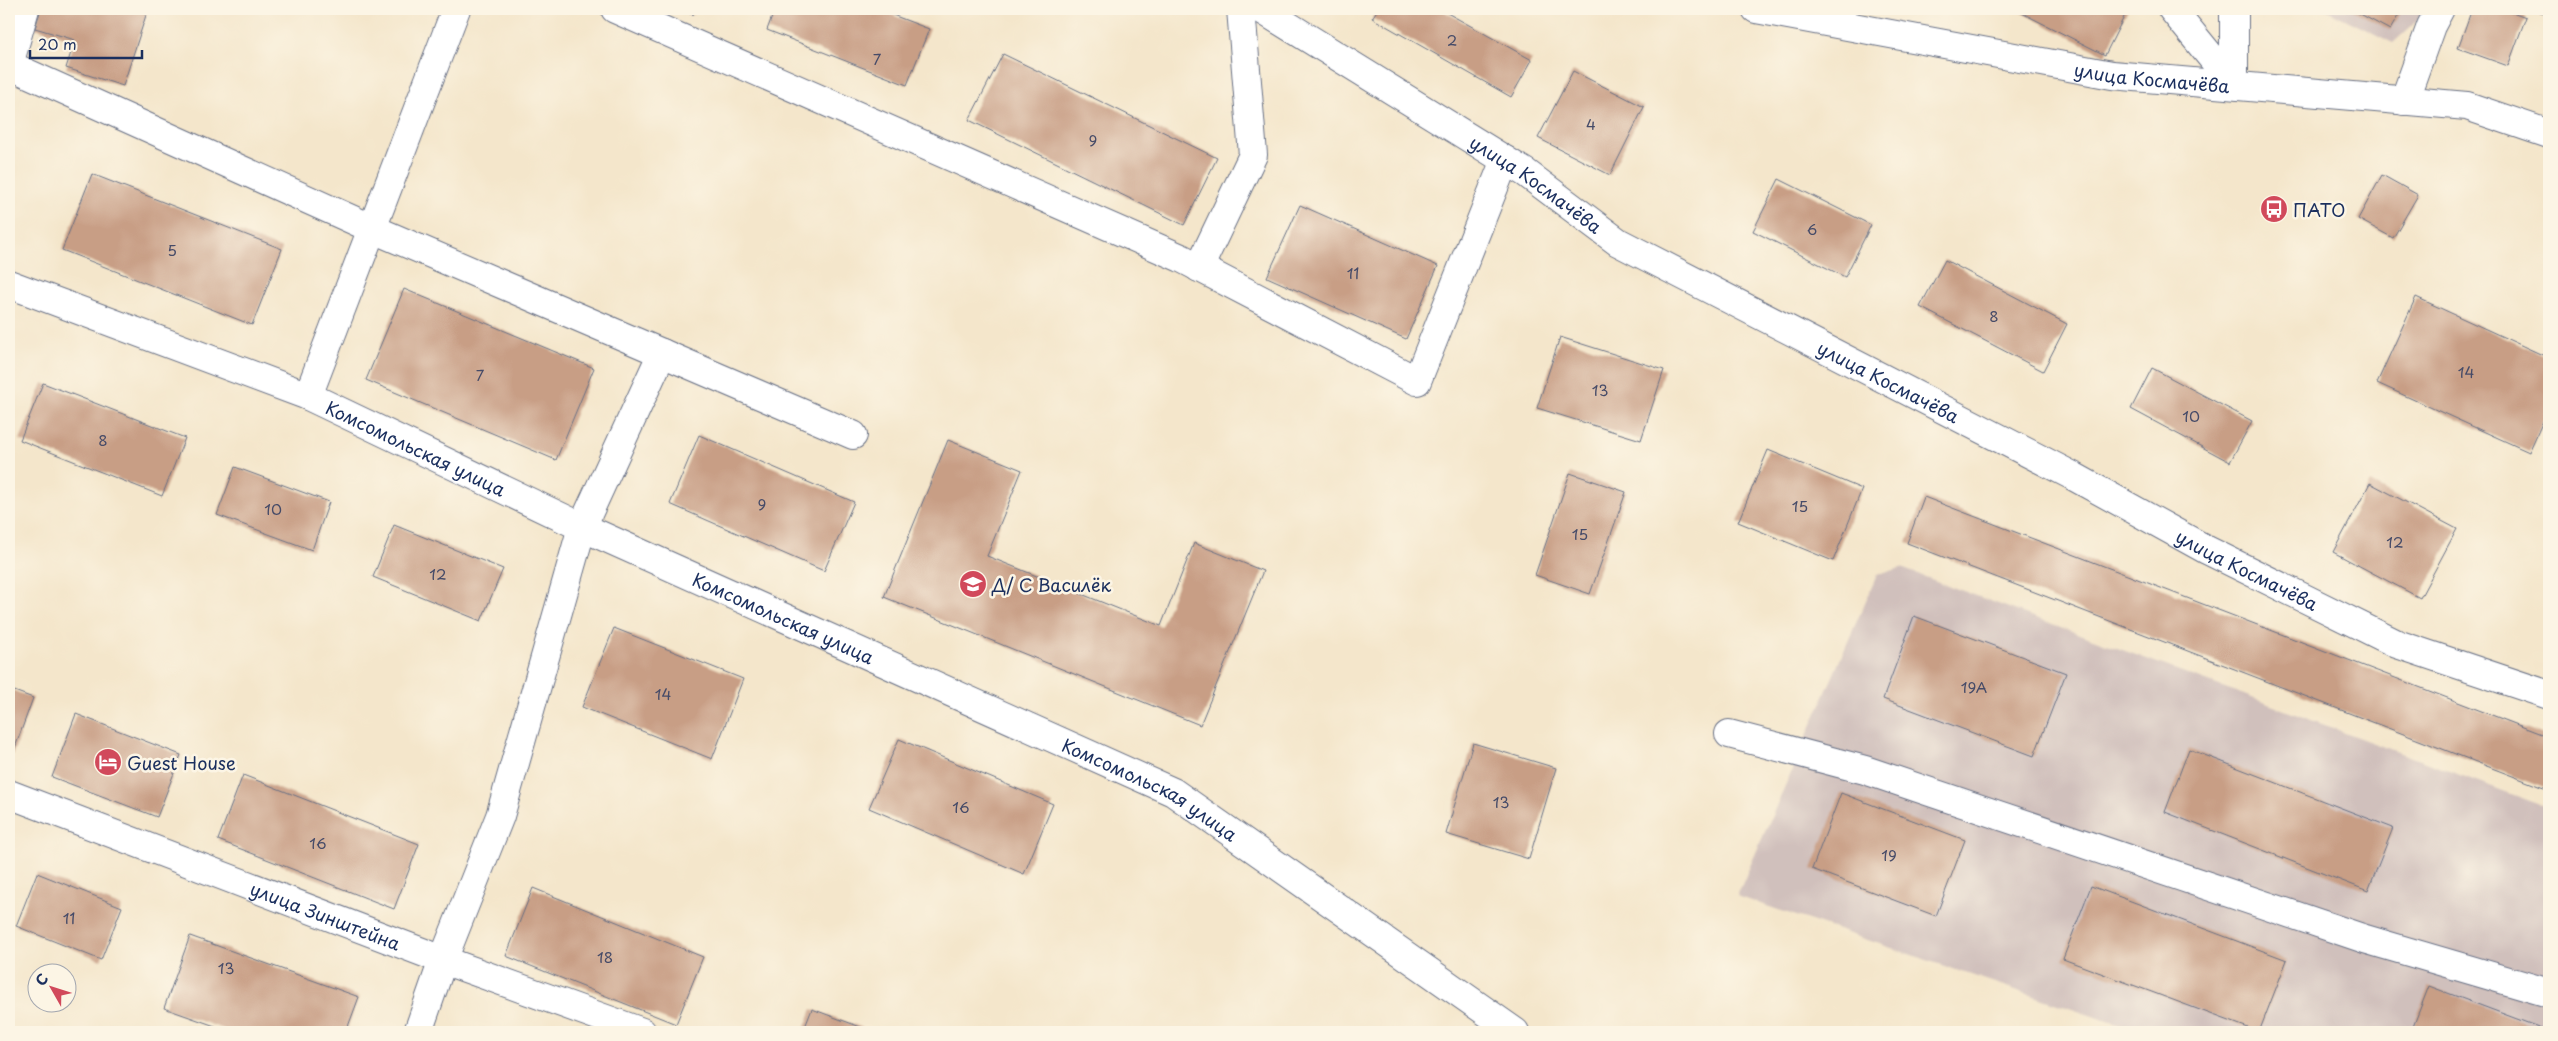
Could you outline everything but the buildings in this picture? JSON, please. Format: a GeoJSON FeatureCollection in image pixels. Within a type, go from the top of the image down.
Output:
{"type":"FeatureCollection","features":[{"type":"Feature","properties":{"kind":"street"},"geometry":{"type":"LineString","coordinates":[[25,9],[9,65],[373,229],[854,435]]}},
{"type":"Feature","properties":{"kind":"street"},"geometry":{"type":"LineString","coordinates":[[308,396],[456,9]]}},
{"type":"Feature","properties":{"kind":"street"},"geometry":{"type":"LineString","coordinates":[[615,9],[1199,268],[1417,382],[1505,160]]}},
{"type":"Feature","properties":{"kind":"street"},"geometry":{"type":"LineString","coordinates":[[1199,268],[1253,155],[1241,9]]}},
{"type":"Feature","properties":{"kind":"street","name":"улица Космачёва"},"geometry":{"type":"LineString","coordinates":[[1261,9],[1505,160],[1618,242],[2073,476],[2207,550],[2396,644],[2549,695]]}},
{"type":"Feature","properties":{"kind":"street","name":"улица Космачёва"},"geometry":{"type":"LineString","coordinates":[[1756,9],[2112,75],[2466,106],[2549,134]]}},
{"type":"Feature","properties":{"kind":"street"},"geometry":{"type":"LineString","coordinates":[[2172,9],[2234,86]]}},
{"type":"Feature","properties":{"kind":"street"},"geometry":{"type":"LineString","coordinates":[[2234,9],[2234,86]]}},
{"type":"Feature","properties":{"kind":"street"},"geometry":{"type":"LineString","coordinates":[[2404,101],[2431,26],[2440,9]]}},
{"type":"Feature","properties":{"kind":"street","name":"Комсомольская улица"},"geometry":{"type":"LineString","coordinates":[[9,284],[308,396],[582,527],[1173,792],[1515,1032]]}},
{"type":"Feature","properties":{"kind":"street"},"geometry":{"type":"LineString","coordinates":[[418,1032],[443,960],[500,816],[582,527],[662,352]]}},
{"type":"Feature","properties":{"kind":"street"},"geometry":{"type":"LineString","coordinates":[[1729,734],[1865,770],[2365,939],[2549,993]]}},
{"type":"Feature","properties":{"kind":"street","name":"улица Зинштейна"},"geometry":{"type":"LineString","coordinates":[[9,794],[443,960],[642,1032]]}},
{"type":"Feature","properties":{"kind":"shaded area"},"geometry":{"type":"Polygon","coordinates":[[[2325,9],[2430,9],[2393,43],[2325,9]]]}},
{"type":"Feature","properties":{"kind":"shaded area"},"geometry":{"type":"Polygon","coordinates":[[[1901,568],[2549,808],[2549,1032],[2140,1032],[1737,896],[1877,575],[1901,568]]]}},
{"type":"Feature","properties":{"kind":"place","name":"ПАТО"},"geometry":{"type":"Point","coordinates":[2274,209]}},
{"type":"Feature","properties":{"kind":"place","name":"Д/ С Василёк"},"geometry":{"type":"Point","coordinates":[973,584]}},
{"type":"Feature","properties":{"kind":"place","name":"Guest House"},"geometry":{"type":"Point","coordinates":[108,762]}}]}
